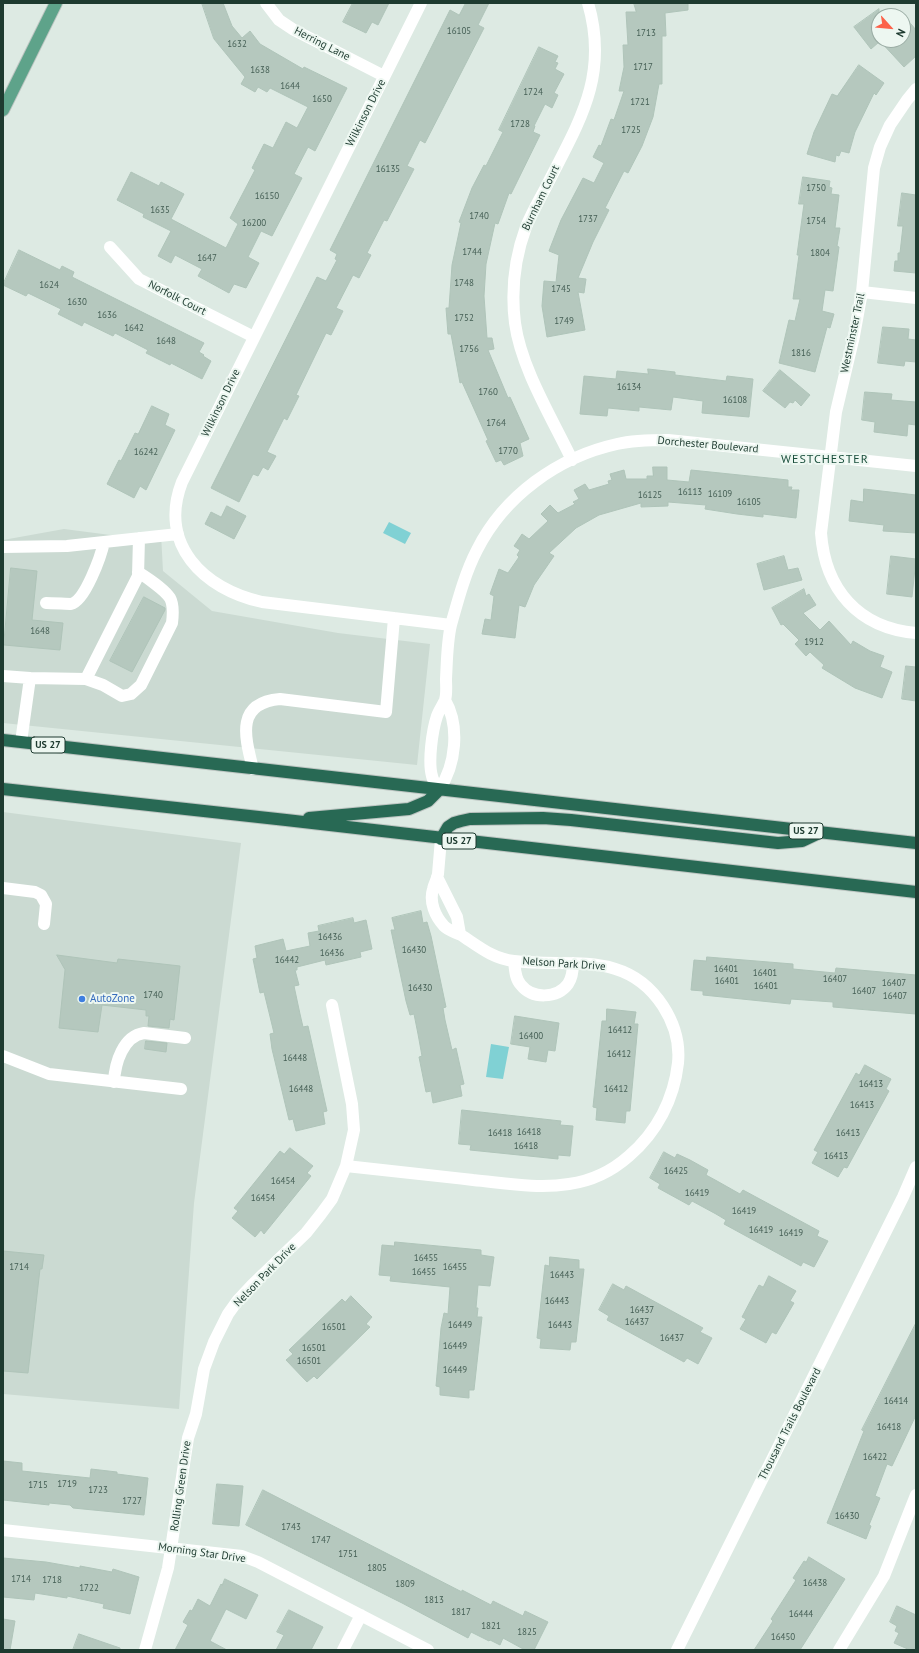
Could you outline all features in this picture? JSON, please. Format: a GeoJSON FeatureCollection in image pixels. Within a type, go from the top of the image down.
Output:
{"type":"FeatureCollection","features":[{"type":"Feature","properties":{"kind":"highway","name":"US 27"},"geometry":{"type":"LineString","coordinates":[[3,740],[916,843]]}},
{"type":"Feature","properties":{"kind":"highway","name":"US 27"},"geometry":{"type":"LineString","coordinates":[[3,789],[916,892]]}},
{"type":"Feature","properties":{"kind":"highway"},"geometry":{"type":"LineString","coordinates":[[286,820],[409,808],[428,801],[438,790]]}},
{"type":"Feature","properties":{"kind":"highway"},"geometry":{"type":"LineString","coordinates":[[441,838],[443,832],[454,823],[470,819],[557,818],[778,843],[802,841],[820,832]]}},
{"type":"Feature","properties":{"kind":"main road"},"geometry":{"type":"LineString","coordinates":[[3,110],[56,3]]}},
{"type":"Feature","properties":{"kind":"street","name":"Herring Lane"},"geometry":{"type":"LineString","coordinates":[[266,3],[279,20],[294,30],[384,76]]}},
{"type":"Feature","properties":{"kind":"street","name":"Wilkinson Drive"},"geometry":{"type":"LineString","coordinates":[[421,3],[180,488],[174,511],[178,534],[186,555],[201,572],[216,584],[243,597],[262,602],[451,625]]}},
{"type":"Feature","properties":{"kind":"street","name":"Burnham Court"},"geometry":{"type":"LineString","coordinates":[[572,460],[524,360],[515,323],[514,292],[518,259],[527,226],[578,124],[590,93],[594,71],[595,48],[588,3]]}},
{"type":"Feature","properties":{"kind":"street","name":"Westminster Trail"},"geometry":{"type":"LineString","coordinates":[[916,89],[906,100],[890,125],[880,147],[874,168],[862,292],[854,336],[838,400],[821,532],[822,551],[828,569],[849,604],[860,614],[872,621],[891,629],[916,633]]}},
{"type":"Feature","properties":{"kind":"street","name":"Norfolk Court"},"geometry":{"type":"LineString","coordinates":[[110,248],[139,279],[254,337]]}},
{"type":"Feature","properties":{"kind":"street"},"geometry":{"type":"LineString","coordinates":[[862,292],[916,298]]}},
{"type":"Feature","properties":{"kind":"street","name":"Dorchester Boulevard"},"geometry":{"type":"LineString","coordinates":[[438,790],[432,776],[430,760],[436,717],[445,700],[448,641],[451,625],[470,565],[483,539],[496,520],[512,502],[546,474],[592,451],[617,444],[655,440],[689,441],[916,466]]}},
{"type":"Feature","properties":{"kind":"street"},"geometry":{"type":"LineString","coordinates":[[3,547],[66,546],[178,534]]}},
{"type":"Feature","properties":{"kind":"street"},"geometry":{"type":"LineString","coordinates":[[86,679],[138,576],[139,538]]}},
{"type":"Feature","properties":{"kind":"street"},"geometry":{"type":"LineString","coordinates":[[46,603],[70,604],[79,599],[89,583],[101,555],[104,542]]}},
{"type":"Feature","properties":{"kind":"street"},"geometry":{"type":"LineString","coordinates":[[3,676],[86,679],[103,685],[122,696],[131,694],[141,685],[172,623],[173,612],[170,598],[150,579],[138,572]]}},
{"type":"Feature","properties":{"kind":"street"},"geometry":{"type":"LineString","coordinates":[[253,769],[246,734],[246,720],[254,708],[267,700],[280,699],[386,712],[394,618]]}},
{"type":"Feature","properties":{"kind":"street"},"geometry":{"type":"LineString","coordinates":[[21,742],[30,678]]}},
{"type":"Feature","properties":{"kind":"street"},"geometry":{"type":"LineString","coordinates":[[438,790],[450,769],[454,731],[452,715],[445,700]]}},
{"type":"Feature","properties":{"kind":"street"},"geometry":{"type":"LineString","coordinates":[[441,838],[437,877],[457,917],[460,934]]}},
{"type":"Feature","properties":{"kind":"street","name":"Nelson Park Drive"},"geometry":{"type":"LineString","coordinates":[[346,1166],[524,1185],[557,1186],[576,1183],[593,1178],[619,1164],[634,1152],[655,1127],[673,1089],[678,1060],[678,1046],[674,1028],[667,1012],[651,991],[634,978],[611,967],[598,964],[514,961],[488,953],[460,934],[444,926],[431,902],[433,887],[437,877]]}},
{"type":"Feature","properties":{"kind":"street"},"geometry":{"type":"LineString","coordinates":[[3,888],[35,892],[42,895],[46,904],[44,924]]}},
{"type":"Feature","properties":{"kind":"street"},"geometry":{"type":"LineString","coordinates":[[514,961],[515,972],[520,984],[531,993],[543,996],[554,995],[568,985],[572,973],[573,963]]}},
{"type":"Feature","properties":{"kind":"street","name":"Nelson Park Drive"},"geometry":{"type":"LineString","coordinates":[[200,1391],[204,1369],[210,1352],[221,1328],[233,1308],[252,1285],[314,1224],[332,1199],[346,1166],[354,1130],[352,1104],[332,1005]]}},
{"type":"Feature","properties":{"kind":"street"},"geometry":{"type":"LineString","coordinates":[[114,1082],[115,1070],[121,1053],[133,1037],[144,1033],[185,1038]]}},
{"type":"Feature","properties":{"kind":"street"},"geometry":{"type":"LineString","coordinates":[[3,1056],[49,1074],[181,1089]]}},
{"type":"Feature","properties":{"kind":"street","name":"Thousand Trails Boulevard"},"geometry":{"type":"LineString","coordinates":[[677,1650],[904,1197],[916,1166]]}},
{"type":"Feature","properties":{"kind":"street","name":"Thousand Trails Boulevard"},"geometry":{"type":"LineString","coordinates":[[904,1197],[916,1184]]}},
{"type":"Feature","properties":{"kind":"street","name":"Rolling Green Drive"},"geometry":{"type":"LineString","coordinates":[[145,1650],[161,1598],[172,1548],[186,1447],[196,1414],[200,1391]]}},
{"type":"Feature","properties":{"kind":"street"},"geometry":{"type":"LineString","coordinates":[[839,1650],[884,1576],[915,1503]]}},
{"type":"Feature","properties":{"kind":"street","name":"Morning Star Drive"},"geometry":{"type":"LineString","coordinates":[[3,1530],[234,1554],[250,1559],[428,1650]]}},
{"type":"Feature","properties":{"kind":"street"},"geometry":{"type":"LineString","coordinates":[[343,1650],[361,1615]]}},
{"type":"Feature","properties":{"kind":"shaded area"},"geometry":{"type":"Polygon","coordinates":[[[64,529],[126,537],[161,534],[163,571],[212,611],[338,633],[430,644],[417,765],[3,723],[3,540],[64,529]]]}},
{"type":"Feature","properties":{"kind":"shaded area"},"geometry":{"type":"Polygon","coordinates":[[[3,812],[241,843],[194,1203],[179,1409],[3,1394],[3,812]]]}},
{"type":"Feature","properties":{"kind":"water"},"geometry":{"type":"Polygon","coordinates":[[[389,522],[411,533],[405,544],[383,533],[389,522]]]}},
{"type":"Feature","properties":{"kind":"water"},"geometry":{"type":"Polygon","coordinates":[[[491,1044],[509,1047],[503,1079],[486,1077],[491,1044]]]}},
{"type":"Feature","properties":{"kind":"building"},"geometry":{"type":"Polygon","coordinates":[[[202,3],[223,3],[232,26],[242,38],[250,31],[260,44],[303,69],[304,67],[347,88],[315,151],[308,147],[294,174],[302,178],[272,236],[261,231],[248,257],[259,263],[246,288],[234,284],[229,293],[198,276],[202,269],[175,255],[171,263],[158,256],[171,231],[143,217],[144,214],[117,200],[131,172],[159,186],[161,182],[184,194],[171,219],[226,248],[238,224],[230,218],[255,170],[252,168],[264,144],[273,148],[286,122],[297,128],[308,107],[270,88],[267,92],[258,87],[255,92],[241,84],[245,77],[214,39],[202,3]]]}},
{"type":"Feature","properties":{"kind":"building"},"geometry":{"type":"Polygon","coordinates":[[[353,3],[389,3],[378,25],[372,22],[366,33],[343,22],[353,3]]]}},
{"type":"Feature","properties":{"kind":"building"},"geometry":{"type":"Polygon","coordinates":[[[466,3],[489,3],[478,25],[484,28],[425,143],[420,140],[407,166],[414,169],[387,221],[384,220],[367,253],[371,255],[359,278],[353,275],[336,308],[343,311],[331,335],[326,333],[296,395],[299,396],[287,420],[284,418],[267,452],[276,456],[268,470],[263,467],[258,476],[253,474],[239,502],[211,488],[317,277],[326,281],[337,260],[335,259],[337,254],[330,250],[450,10],[459,15],[466,3]]]}},
{"type":"Feature","properties":{"kind":"building"},"geometry":{"type":"Polygon","coordinates":[[[634,3],[688,3],[688,10],[665,13],[666,36],[662,36],[662,84],[659,84],[653,117],[642,146],[628,173],[624,171],[605,208],[609,210],[593,242],[578,278],[586,279],[584,293],[578,292],[585,330],[547,337],[542,306],[544,281],[556,282],[559,255],[549,251],[561,220],[583,178],[594,183],[604,163],[593,157],[599,145],[601,146],[611,119],[614,120],[624,91],[619,91],[624,67],[623,45],[628,45],[626,12],[636,12],[634,3]]]}},
{"type":"Feature","properties":{"kind":"building"},"geometry":{"type":"Polygon","coordinates":[[[871,15],[871,49],[854,27],[871,15]]]}},
{"type":"Feature","properties":{"kind":"building"},"geometry":{"type":"Polygon","coordinates":[[[911,24],[916,30],[916,56],[904,67],[886,48],[911,48],[911,24]]]}},
{"type":"Feature","properties":{"kind":"building"},"geometry":{"type":"Polygon","coordinates":[[[539,47],[558,56],[555,62],[558,63],[555,69],[564,74],[554,93],[558,95],[552,108],[545,104],[534,126],[533,132],[540,135],[511,194],[509,193],[498,224],[495,223],[486,264],[484,296],[487,338],[492,338],[494,349],[488,350],[508,398],[510,397],[529,439],[520,443],[523,456],[504,465],[501,460],[496,462],[486,441],[488,440],[462,382],[460,383],[451,334],[448,334],[446,308],[449,308],[452,265],[461,223],[459,222],[472,188],[484,165],[486,166],[503,132],[499,130],[539,47]]]}},
{"type":"Feature","properties":{"kind":"building"},"geometry":{"type":"Polygon","coordinates":[[[859,65],[884,83],[876,95],[874,93],[855,132],[849,153],[841,151],[839,156],[836,155],[835,162],[807,154],[814,132],[832,94],[837,96],[859,65]]]}},
{"type":"Feature","properties":{"kind":"building"},"geometry":{"type":"Polygon","coordinates":[[[803,177],[830,181],[829,187],[832,188],[831,194],[839,195],[835,228],[840,228],[837,246],[839,247],[833,291],[825,290],[822,311],[834,314],[830,328],[827,327],[815,372],[779,363],[789,320],[795,321],[800,299],[793,299],[804,204],[799,204],[803,177]]]}},
{"type":"Feature","properties":{"kind":"building"},"geometry":{"type":"Polygon","coordinates":[[[902,193],[916,195],[916,273],[894,271],[895,261],[898,261],[898,253],[900,253],[903,226],[898,226],[902,193]]]}},
{"type":"Feature","properties":{"kind":"building"},"geometry":{"type":"Polygon","coordinates":[[[19,250],[60,270],[62,266],[74,272],[72,277],[204,343],[199,352],[211,361],[202,379],[171,363],[170,365],[146,353],[148,350],[115,333],[113,336],[84,322],[82,326],[58,314],[61,309],[28,293],[26,296],[3,285],[19,250]]]}},
{"type":"Feature","properties":{"kind":"building"},"geometry":{"type":"Polygon","coordinates":[[[883,327],[909,329],[908,339],[916,340],[916,362],[905,361],[904,366],[878,363],[883,327]]]}},
{"type":"Feature","properties":{"kind":"building"},"geometry":{"type":"Polygon","coordinates":[[[648,369],[675,372],[675,375],[726,381],[727,376],[753,379],[749,417],[702,413],[703,401],[673,397],[671,410],[639,407],[639,411],[608,408],[607,416],[580,414],[584,376],[616,379],[617,371],[648,374],[648,369]]]}},
{"type":"Feature","properties":{"kind":"building"},"geometry":{"type":"Polygon","coordinates":[[[780,370],[810,395],[801,406],[795,400],[793,403],[790,402],[785,408],[763,391],[780,370]]]}},
{"type":"Feature","properties":{"kind":"building"},"geometry":{"type":"Polygon","coordinates":[[[865,392],[892,394],[891,400],[916,402],[916,425],[908,424],[907,436],[874,432],[875,422],[862,420],[865,392]]]}},
{"type":"Feature","properties":{"kind":"building"},"geometry":{"type":"Polygon","coordinates":[[[152,406],[169,414],[165,425],[175,430],[146,490],[140,486],[134,498],[107,484],[119,460],[121,461],[135,433],[138,434],[152,406]]]}},
{"type":"Feature","properties":{"kind":"building"},"geometry":{"type":"Polygon","coordinates":[[[653,467],[667,467],[667,480],[689,482],[691,470],[788,480],[788,487],[792,487],[791,490],[799,490],[796,518],[763,514],[763,517],[737,514],[705,509],[706,505],[668,502],[668,506],[641,507],[641,503],[599,515],[576,528],[549,553],[554,556],[534,585],[525,607],[519,605],[515,638],[482,634],[485,619],[491,620],[494,596],[490,594],[499,569],[508,573],[519,557],[517,555],[520,550],[514,546],[522,534],[529,539],[548,521],[541,514],[550,505],[558,513],[575,504],[573,502],[579,499],[574,490],[585,484],[589,490],[609,484],[608,481],[612,480],[610,474],[624,470],[626,479],[647,479],[647,476],[653,476],[653,467]]]}},
{"type":"Feature","properties":{"kind":"building"},"geometry":{"type":"Polygon","coordinates":[[[864,489],[916,495],[916,533],[883,531],[884,525],[849,521],[851,500],[863,502],[864,489]]]}},
{"type":"Feature","properties":{"kind":"building"},"geometry":{"type":"Polygon","coordinates":[[[227,506],[246,516],[234,539],[205,524],[211,512],[221,517],[227,506]]]}},
{"type":"Feature","properties":{"kind":"building"},"geometry":{"type":"Polygon","coordinates":[[[784,556],[788,570],[798,568],[802,580],[764,590],[757,564],[784,556]]]}},
{"type":"Feature","properties":{"kind":"building"},"geometry":{"type":"Polygon","coordinates":[[[891,556],[916,559],[912,597],[887,594],[891,556]]]}},
{"type":"Feature","properties":{"kind":"building"},"geometry":{"type":"Polygon","coordinates":[[[11,568],[37,571],[32,620],[63,623],[60,650],[4,645],[11,568]]]}},
{"type":"Feature","properties":{"kind":"building"},"geometry":{"type":"Polygon","coordinates":[[[804,589],[806,596],[809,594],[816,605],[803,613],[820,630],[829,621],[851,645],[853,641],[870,651],[884,656],[880,667],[892,672],[882,698],[855,688],[822,668],[824,665],[810,652],[806,656],[795,644],[799,640],[783,624],[781,625],[772,608],[804,589]]]}},
{"type":"Feature","properties":{"kind":"building"},"geometry":{"type":"Polygon","coordinates":[[[144,597],[165,608],[165,610],[132,672],[110,661],[144,597]]]}},
{"type":"Feature","properties":{"kind":"building"},"geometry":{"type":"Polygon","coordinates":[[[906,666],[916,667],[916,701],[902,699],[906,666]]]}},
{"type":"Feature","properties":{"kind":"building"},"geometry":{"type":"Polygon","coordinates":[[[421,911],[423,923],[427,922],[431,936],[446,1007],[443,1008],[445,1020],[452,1050],[456,1048],[464,1084],[460,1085],[462,1096],[433,1103],[431,1091],[426,1092],[419,1057],[422,1056],[414,1014],[410,1015],[406,1001],[391,930],[395,930],[392,918],[421,911]]]}},
{"type":"Feature","properties":{"kind":"building"},"geometry":{"type":"Polygon","coordinates":[[[353,918],[354,923],[366,920],[372,949],[360,952],[361,957],[326,965],[325,960],[297,967],[297,970],[295,970],[299,985],[294,986],[300,1014],[303,1027],[308,1026],[327,1111],[323,1112],[325,1124],[296,1131],[293,1119],[289,1120],[272,1049],[270,1034],[274,1033],[264,992],[260,993],[253,959],[257,958],[255,946],[283,939],[286,951],[310,946],[308,933],[319,931],[318,926],[353,918]]]}},
{"type":"Feature","properties":{"kind":"building"},"geometry":{"type":"Polygon","coordinates":[[[57,955],[117,963],[118,959],[180,966],[174,1020],[170,1019],[169,1028],[148,1026],[149,1016],[146,1016],[146,1010],[102,1005],[98,1032],[59,1028],[65,970],[57,955]]]}},
{"type":"Feature","properties":{"kind":"building"},"geometry":{"type":"Polygon","coordinates":[[[707,957],[793,964],[793,969],[835,973],[836,968],[916,975],[916,1014],[833,1007],[833,1002],[791,999],[790,1004],[703,995],[703,991],[691,990],[694,960],[706,961],[707,957]]]}},
{"type":"Feature","properties":{"kind":"building"},"geometry":{"type":"Polygon","coordinates":[[[607,1009],[636,1012],[634,1024],[638,1024],[630,1111],[626,1111],[625,1123],[596,1120],[597,1108],[593,1107],[602,1021],[606,1021],[607,1009]]]}},
{"type":"Feature","properties":{"kind":"building"},"geometry":{"type":"Polygon","coordinates":[[[515,1016],[559,1023],[555,1051],[548,1050],[546,1062],[528,1059],[530,1047],[511,1044],[515,1016]]]}},
{"type":"Feature","properties":{"kind":"building"},"geometry":{"type":"Polygon","coordinates":[[[146,1041],[167,1043],[166,1052],[145,1049],[146,1041]]]}},
{"type":"Feature","properties":{"kind":"building"},"geometry":{"type":"Polygon","coordinates":[[[865,1065],[891,1079],[886,1089],[889,1091],[847,1168],[844,1167],[838,1177],[812,1163],[818,1152],[814,1150],[856,1073],[859,1075],[865,1065]]]}},
{"type":"Feature","properties":{"kind":"building"},"geometry":{"type":"Polygon","coordinates":[[[462,1110],[561,1121],[560,1125],[573,1126],[570,1156],[558,1155],[558,1159],[470,1150],[471,1145],[459,1144],[462,1110]]]}},
{"type":"Feature","properties":{"kind":"building"},"geometry":{"type":"Polygon","coordinates":[[[290,1148],[313,1166],[307,1173],[311,1176],[264,1234],[261,1230],[255,1237],[232,1218],[238,1211],[234,1208],[280,1151],[284,1154],[290,1148]]]}},
{"type":"Feature","properties":{"kind":"building"},"geometry":{"type":"Polygon","coordinates":[[[664,1152],[675,1158],[677,1154],[690,1160],[708,1170],[706,1175],[740,1194],[743,1190],[819,1231],[817,1236],[828,1241],[814,1267],[803,1262],[801,1266],[724,1224],[726,1220],[716,1214],[692,1201],[689,1205],[658,1188],[660,1184],[650,1178],[664,1152]]]}},
{"type":"Feature","properties":{"kind":"building"},"geometry":{"type":"Polygon","coordinates":[[[395,1242],[481,1250],[481,1255],[494,1257],[490,1286],[478,1285],[476,1308],[478,1308],[477,1317],[482,1317],[474,1390],[469,1390],[469,1398],[440,1395],[440,1387],[436,1386],[441,1328],[444,1313],[448,1314],[450,1287],[390,1281],[391,1276],[379,1275],[382,1245],[394,1246],[395,1242]]]}},
{"type":"Feature","properties":{"kind":"building"},"geometry":{"type":"Polygon","coordinates":[[[3,1251],[44,1255],[42,1269],[40,1269],[28,1373],[3,1371],[3,1251]]]}},
{"type":"Feature","properties":{"kind":"building"},"geometry":{"type":"Polygon","coordinates":[[[550,1257],[579,1260],[579,1269],[584,1269],[576,1342],[571,1342],[570,1350],[540,1348],[541,1339],[537,1338],[545,1265],[549,1266],[550,1257]]]}},
{"type":"Feature","properties":{"kind":"building"},"geometry":{"type":"Polygon","coordinates":[[[769,1276],[796,1291],[790,1301],[794,1303],[776,1334],[772,1332],[766,1343],[740,1329],[746,1319],[742,1317],[759,1285],[763,1287],[769,1276]]]}},
{"type":"Feature","properties":{"kind":"building"},"geometry":{"type":"Polygon","coordinates":[[[613,1284],[624,1290],[626,1286],[703,1328],[700,1332],[712,1338],[698,1364],[687,1358],[684,1362],[607,1320],[609,1316],[599,1310],[613,1284]]]}},
{"type":"Feature","properties":{"kind":"building"},"geometry":{"type":"Polygon","coordinates":[[[351,1296],[372,1317],[366,1324],[370,1327],[317,1379],[314,1376],[307,1382],[286,1360],[293,1354],[289,1350],[342,1299],[345,1302],[351,1296]]]}},
{"type":"Feature","properties":{"kind":"building"},"geometry":{"type":"Polygon","coordinates":[[[916,1323],[916,1415],[892,1466],[887,1464],[875,1496],[880,1498],[869,1525],[871,1526],[866,1539],[827,1523],[864,1431],[862,1430],[916,1323]]]}},
{"type":"Feature","properties":{"kind":"building"},"geometry":{"type":"Polygon","coordinates":[[[3,1461],[22,1463],[22,1471],[90,1478],[91,1469],[148,1478],[144,1515],[73,1508],[70,1505],[49,1503],[49,1505],[3,1500],[3,1461]]]}},
{"type":"Feature","properties":{"kind":"building"},"geometry":{"type":"Polygon","coordinates":[[[217,1484],[243,1486],[239,1526],[213,1524],[217,1484]]]}},
{"type":"Feature","properties":{"kind":"building"},"geometry":{"type":"Polygon","coordinates":[[[263,1490],[462,1592],[462,1590],[491,1605],[493,1601],[523,1616],[525,1611],[548,1622],[534,1650],[525,1650],[503,1638],[500,1645],[471,1632],[468,1638],[402,1603],[246,1525],[263,1490]]]}},
{"type":"Feature","properties":{"kind":"building"},"geometry":{"type":"Polygon","coordinates":[[[809,1557],[845,1579],[800,1650],[754,1650],[773,1621],[771,1619],[796,1580],[793,1578],[804,1561],[806,1562],[809,1557]]]}},
{"type":"Feature","properties":{"kind":"building"},"geometry":{"type":"Polygon","coordinates":[[[3,1558],[46,1562],[80,1568],[80,1566],[112,1572],[113,1569],[139,1577],[130,1614],[103,1608],[104,1604],[67,1596],[67,1598],[35,1593],[34,1600],[3,1597],[3,1558]]]}},
{"type":"Feature","properties":{"kind":"building"},"geometry":{"type":"Polygon","coordinates":[[[225,1579],[258,1595],[246,1619],[226,1609],[210,1641],[227,1650],[175,1650],[188,1625],[183,1622],[190,1610],[192,1611],[198,1599],[210,1606],[225,1579]]]}},
{"type":"Feature","properties":{"kind":"building"},"geometry":{"type":"Polygon","coordinates":[[[897,1606],[916,1615],[916,1650],[910,1650],[894,1643],[899,1633],[895,1631],[897,1626],[890,1622],[897,1606]]]}},
{"type":"Feature","properties":{"kind":"building"},"geometry":{"type":"Polygon","coordinates":[[[289,1610],[323,1627],[311,1650],[276,1650],[284,1635],[277,1632],[289,1610]]]}},
{"type":"Feature","properties":{"kind":"building"},"geometry":{"type":"Polygon","coordinates":[[[3,1619],[15,1621],[10,1650],[3,1650],[3,1619]]]}},
{"type":"Feature","properties":{"kind":"building"},"geometry":{"type":"Polygon","coordinates":[[[79,1634],[120,1648],[120,1650],[73,1650],[79,1634]]]}},
{"type":"Feature","properties":{"kind":"place","name":"AutoZone"},"geometry":{"type":"Point","coordinates":[82,999]}},
{"type":"Feature","properties":{"kind":"district","name":"WESTCHESTER"},"geometry":{"type":"Point","coordinates":[825,460]}}]}
